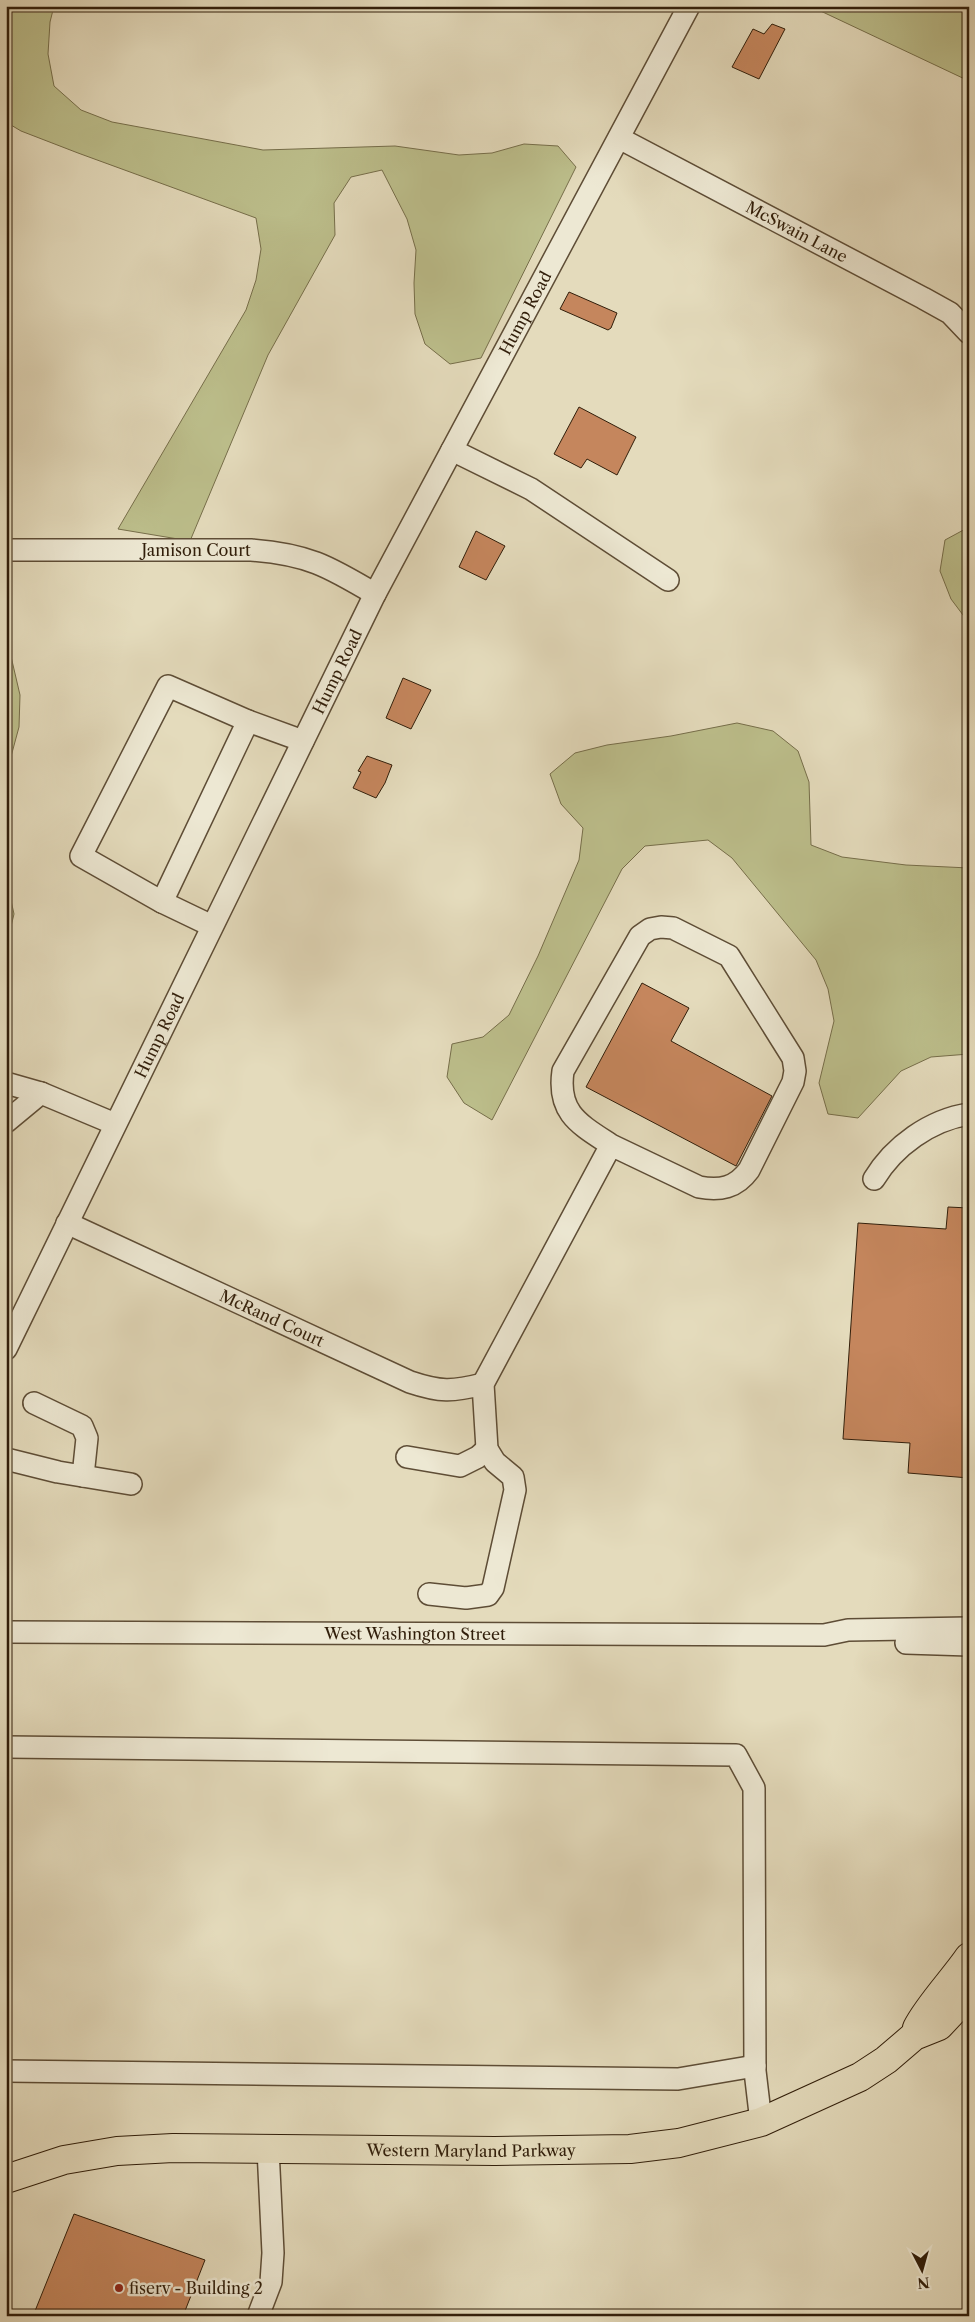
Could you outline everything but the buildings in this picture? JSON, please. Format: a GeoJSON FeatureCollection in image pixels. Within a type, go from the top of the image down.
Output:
{"type":"FeatureCollection","features":[{"type":"Feature","properties":{"kind":"main road","name":"Western Maryland Parkway"},"geometry":{"type":"LineString","coordinates":[[914,2036],[923,2016],[933,2006],[969,1957]]}},
{"type":"Feature","properties":{"kind":"main road","name":"Western Maryland Parkway"},"geometry":{"type":"LineString","coordinates":[[6,2179],[64,2160],[117,2151],[172,2148],[630,2149],[679,2143],[761,2122],[860,2077],[886,2060],[914,2036],[939,2026],[969,1994]]}},
{"type":"Feature","properties":{"kind":"street","name":"Hump Road"},"geometry":{"type":"LineString","coordinates":[[6,1349],[374,594],[689,6]]}},
{"type":"Feature","properties":{"kind":"street","name":"McSwain Lane"},"geometry":{"type":"LineString","coordinates":[[619,138],[950,313],[969,334]]}},
{"type":"Feature","properties":{"kind":"street"},"geometry":{"type":"LineString","coordinates":[[452,450],[531,489],[668,580]]}},
{"type":"Feature","properties":{"kind":"street","name":"Jamison Court"},"geometry":{"type":"LineString","coordinates":[[6,550],[252,550],[282,552],[320,563],[374,594]]}},
{"type":"Feature","properties":{"kind":"street"},"geometry":{"type":"LineString","coordinates":[[212,926],[162,902],[81,856],[168,686],[248,721],[302,741]]}},
{"type":"Feature","properties":{"kind":"street"},"geometry":{"type":"LineString","coordinates":[[162,902],[248,721]]}},
{"type":"Feature","properties":{"kind":"street"},"geometry":{"type":"LineString","coordinates":[[660,927],[673,928],[729,956],[793,1058],[795,1071],[793,1082],[749,1170],[742,1179],[728,1187],[714,1190],[699,1187],[611,1145],[577,1122],[565,1106],[560,1087],[563,1070],[640,936],[650,929],[660,927]]}},
{"type":"Feature","properties":{"kind":"street"},"geometry":{"type":"LineString","coordinates":[[6,1083],[42,1093],[115,1124]]}},
{"type":"Feature","properties":{"kind":"street"},"geometry":{"type":"LineString","coordinates":[[6,1122],[42,1093]]}},
{"type":"Feature","properties":{"kind":"street"},"geometry":{"type":"LineString","coordinates":[[874,1179],[889,1158],[915,1135],[944,1121],[969,1114]]}},
{"type":"Feature","properties":{"kind":"street"},"geometry":{"type":"LineString","coordinates":[[428,1594],[466,1598],[488,1594],[493,1588],[515,1490],[513,1477],[495,1462],[487,1449],[483,1384],[611,1145]]}},
{"type":"Feature","properties":{"kind":"street","name":"McRand Court"},"geometry":{"type":"LineString","coordinates":[[67,1222],[410,1382],[432,1389],[455,1391],[483,1384]]}},
{"type":"Feature","properties":{"kind":"street"},"geometry":{"type":"LineString","coordinates":[[34,1403],[82,1426],[87,1438],[84,1476]]}},
{"type":"Feature","properties":{"kind":"street"},"geometry":{"type":"LineString","coordinates":[[407,1457],[460,1466],[478,1457],[487,1449]]}},
{"type":"Feature","properties":{"kind":"street"},"geometry":{"type":"LineString","coordinates":[[6,1459],[131,1484]]}},
{"type":"Feature","properties":{"kind":"street","name":"West Washington Street"},"geometry":{"type":"LineString","coordinates":[[6,1632],[824,1635],[848,1630],[969,1628]]}},
{"type":"Feature","properties":{"kind":"street","name":"West Washington Street"},"geometry":{"type":"LineString","coordinates":[[824,1635],[848,1641],[969,1645]]}},
{"type":"Feature","properties":{"kind":"street"},"geometry":{"type":"LineString","coordinates":[[6,1747],[736,1755],[754,1788],[755,2066],[761,2122]]}},
{"type":"Feature","properties":{"kind":"street"},"geometry":{"type":"LineString","coordinates":[[6,2072],[678,2079],[755,2066]]}},
{"type":"Feature","properties":{"kind":"street"},"geometry":{"type":"LineString","coordinates":[[258,2316],[271,2282],[273,2254],[268,2149]]}},
{"type":"Feature","properties":{"kind":"green space"},"geometry":{"type":"Polygon","coordinates":[[[6,6],[54,6],[50,22],[48,54],[54,86],[81,110],[112,122],[263,150],[395,146],[459,155],[492,153],[524,144],[558,146],[576,167],[481,358],[450,364],[425,344],[415,314],[416,250],[407,219],[382,170],[351,177],[334,203],[335,235],[268,355],[190,541],[118,529],[246,310],[256,280],[261,249],[256,218],[78,153],[21,131],[6,122],[6,6]]]}},
{"type":"Feature","properties":{"kind":"green space"},"geometry":{"type":"Polygon","coordinates":[[[810,6],[969,6],[969,81],[810,6]]]}},
{"type":"Feature","properties":{"kind":"green space"},"geometry":{"type":"Polygon","coordinates":[[[969,527],[969,623],[951,599],[940,571],[945,540],[969,527]]]}},
{"type":"Feature","properties":{"kind":"green space"},"geometry":{"type":"Polygon","coordinates":[[[6,635],[20,695],[19,727],[6,775],[6,635]]]}},
{"type":"Feature","properties":{"kind":"green space"},"geometry":{"type":"Polygon","coordinates":[[[737,723],[773,731],[798,751],[809,782],[811,845],[842,857],[906,865],[969,868],[969,1054],[931,1057],[901,1071],[858,1118],[828,1114],[819,1083],[834,1021],[828,989],[816,960],[732,858],[708,840],[645,846],[622,869],[492,1120],[464,1103],[447,1077],[452,1044],[483,1037],[509,1015],[538,956],[579,860],[583,828],[561,804],[550,774],[575,753],[607,745],[671,736],[737,723]]]}},
{"type":"Feature","properties":{"kind":"green space"},"geometry":{"type":"Polygon","coordinates":[[[6,878],[14,914],[6,947],[6,878]]]}},
{"type":"Feature","properties":{"kind":"place","name":"fiserv - Building 2"},"geometry":{"type":"Point","coordinates":[119,2288]}}]}
